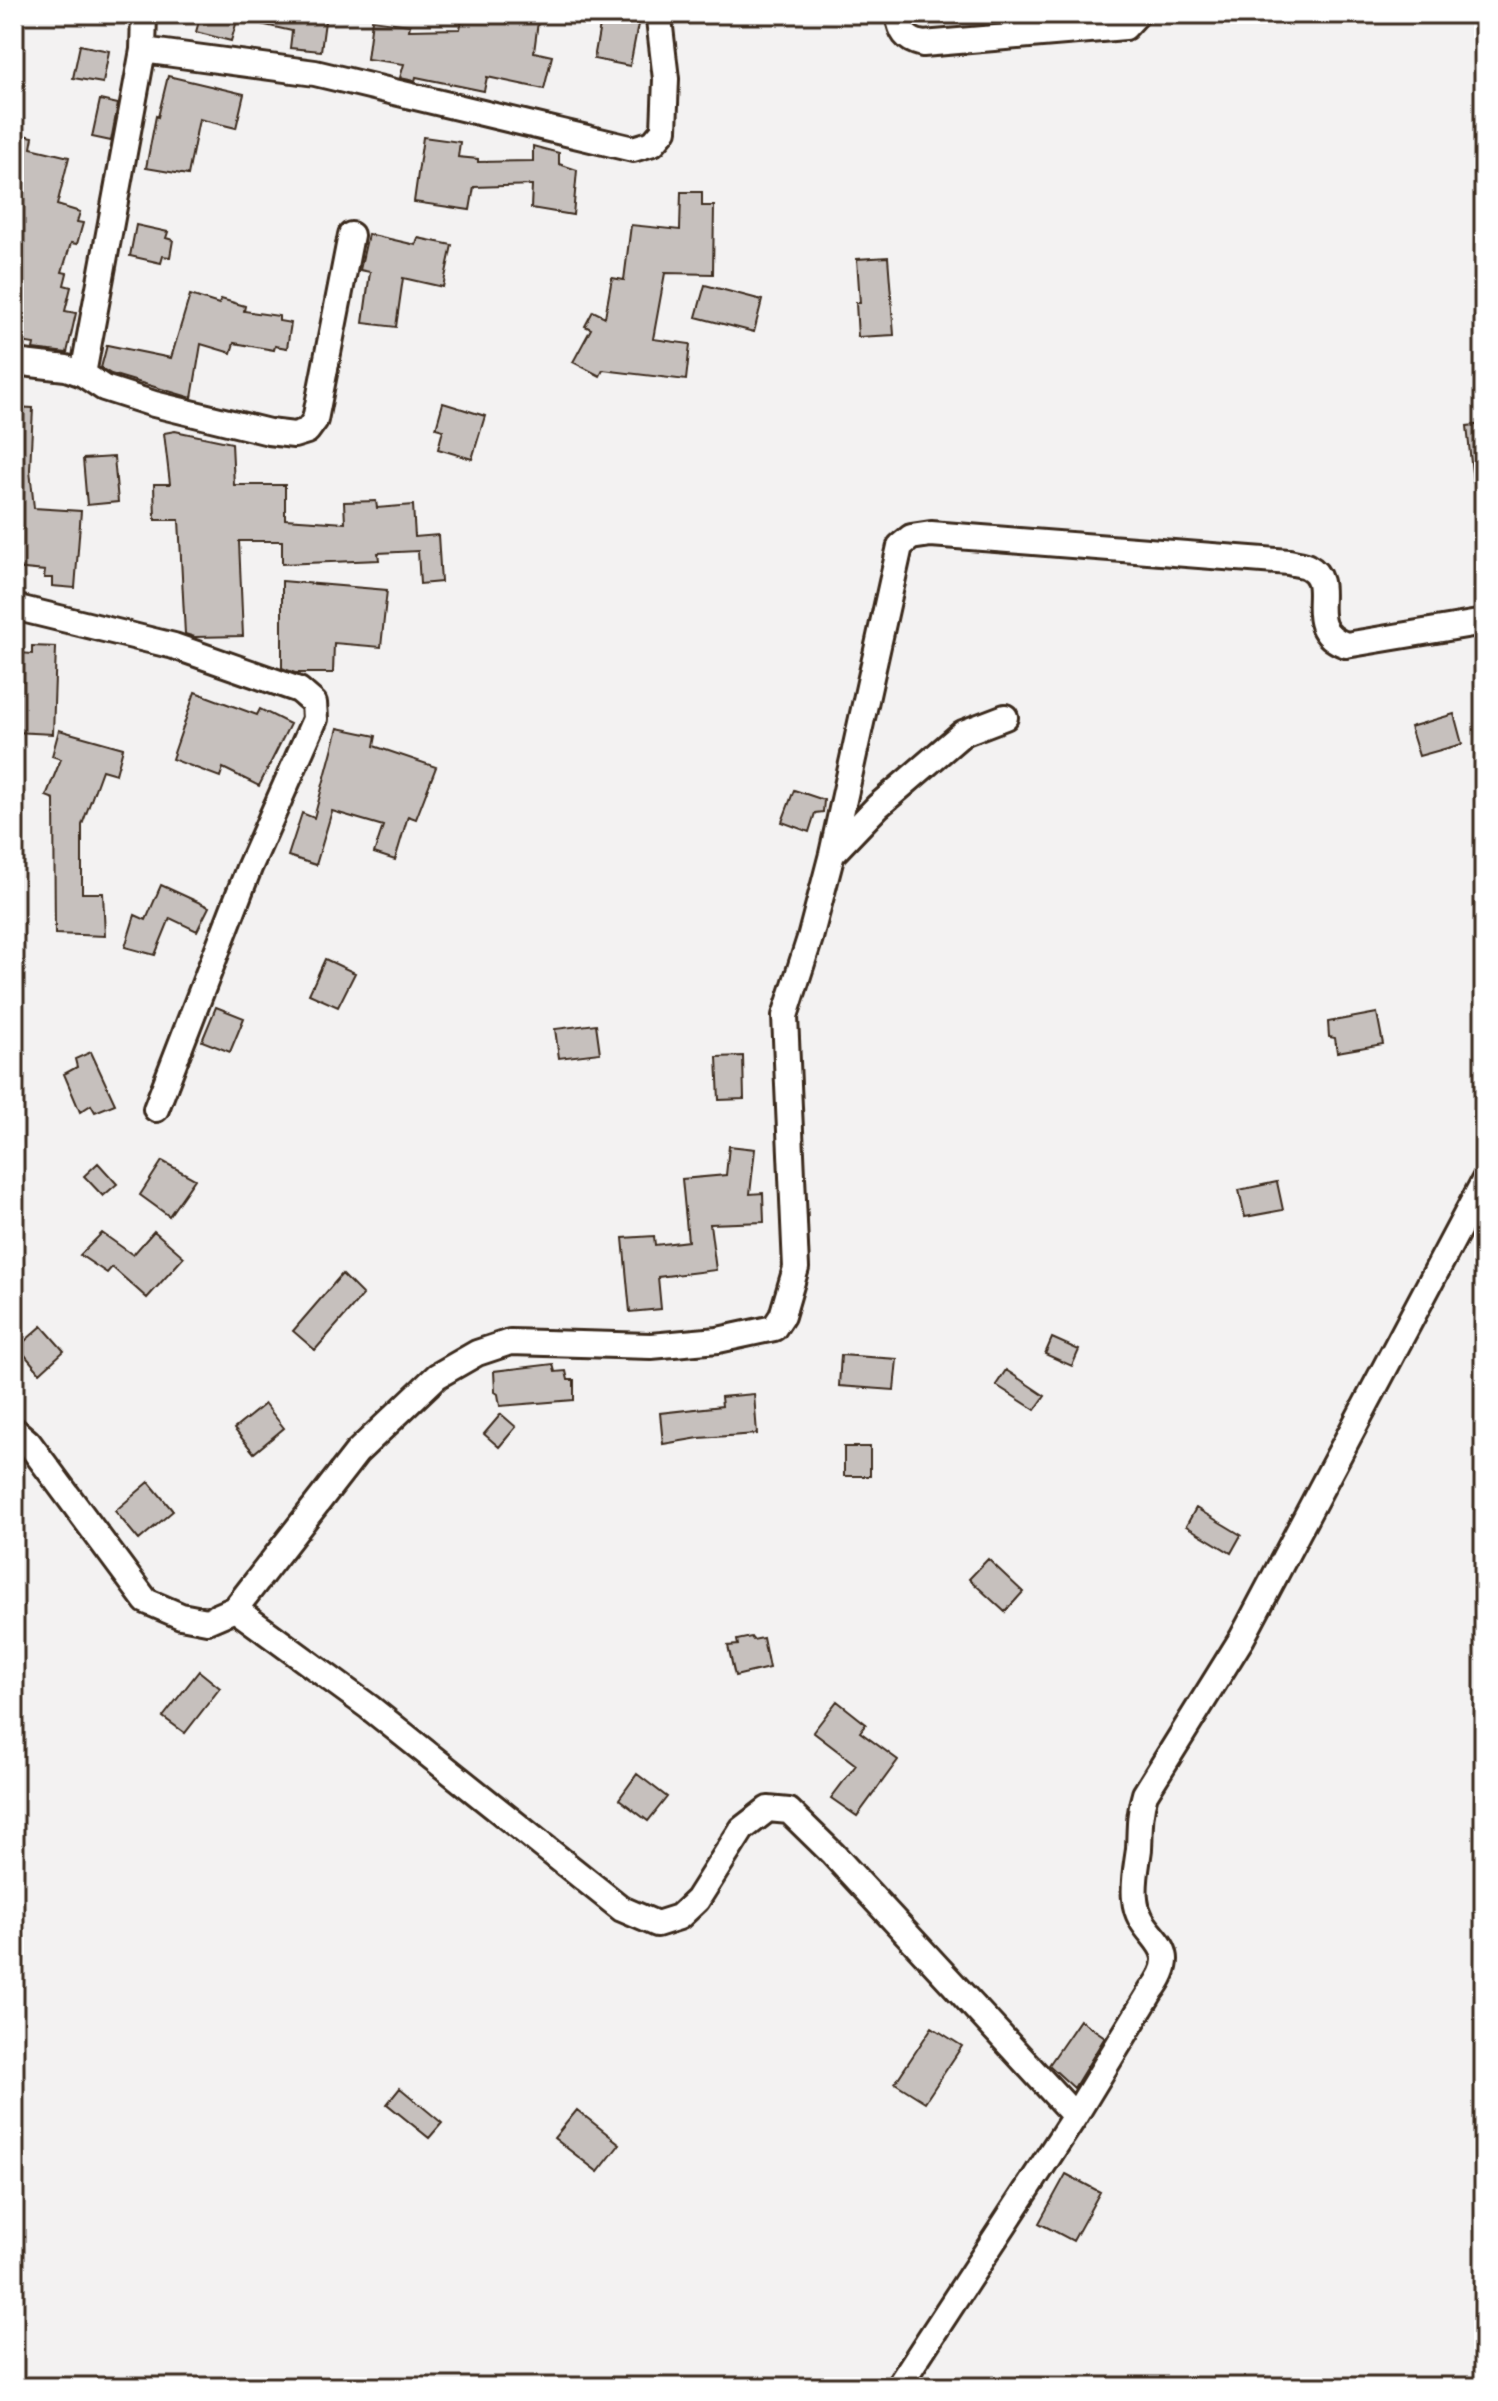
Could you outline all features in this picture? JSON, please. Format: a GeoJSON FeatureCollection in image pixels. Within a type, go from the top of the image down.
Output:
{"type":"FeatureCollection","features":[{"type":"Feature","properties":{"kind":"street"},"geometry":{"type":"LineString","coordinates":[[83,374],[143,50],[144,14]]}},
{"type":"Feature","properties":{"kind":"street"},"geometry":{"type":"LineString","coordinates":[[143,50],[315,73],[633,149],[653,143],[664,130],[666,79],[656,14]]}},
{"type":"Feature","properties":{"kind":"street"},"geometry":{"type":"LineString","coordinates":[[898,14],[902,34],[910,41],[923,44],[1125,27],[1137,14]]}},
{"type":"Feature","properties":{"kind":"street"},"geometry":{"type":"LineString","coordinates":[[14,362],[66,368],[83,374],[104,388],[269,432],[294,435],[307,431],[315,420],[351,235]]}},
{"type":"Feature","properties":{"kind":"street"},"geometry":{"type":"LineString","coordinates":[[14,1430],[28,1442],[146,1601],[181,1616],[207,1621],[235,1609],[357,1452],[437,1376],[477,1353],[510,1342],[651,1346],[718,1340],[774,1328],[782,1316],[796,1268],[785,1016],[832,854],[900,546],[911,537],[931,534],[1289,562],[1310,567],[1320,579],[1323,628],[1330,639],[1346,645],[1484,622]]}},
{"type":"Feature","properties":{"kind":"street"},"geometry":{"type":"LineString","coordinates":[[14,607],[174,646],[299,690],[314,703],[315,719],[249,868],[156,1109]]}},
{"type":"Feature","properties":{"kind":"street"},"geometry":{"type":"LineString","coordinates":[[832,854],[878,806],[963,733],[1005,717]]}},
{"type":"Feature","properties":{"kind":"street"},"geometry":{"type":"LineString","coordinates":[[898,2387],[1075,2116],[1162,1976],[1166,1962],[1163,1950],[1140,1920],[1135,1899],[1139,1811],[1145,1794],[1242,1638],[1480,1195]]}},
{"type":"Feature","properties":{"kind":"street"},"geometry":{"type":"LineString","coordinates":[[235,1609],[369,1707],[622,1909],[657,1924],[679,1917],[697,1900],[742,1829],[768,1809],[789,1811],[833,1854],[1075,2116]]}},
{"type":"Feature","properties":{"kind":"building"},"geometry":{"type":"Polygon","coordinates":[[[201,14],[239,14],[231,41],[196,32],[201,14]]]}},
{"type":"Feature","properties":{"kind":"building"},"geometry":{"type":"Polygon","coordinates":[[[247,14],[326,14],[321,51],[290,48],[292,31],[247,21],[247,14]]]}},
{"type":"Feature","properties":{"kind":"building"},"geometry":{"type":"Polygon","coordinates":[[[463,14],[539,14],[534,52],[552,56],[544,89],[487,77],[484,91],[416,77],[415,81],[400,78],[404,64],[367,59],[372,20],[410,25],[409,30],[460,29],[463,14]]]}},
{"type":"Feature","properties":{"kind":"building"},"geometry":{"type":"Polygon","coordinates":[[[602,14],[640,14],[630,66],[594,59],[602,14]]]}},
{"type":"Feature","properties":{"kind":"building"},"geometry":{"type":"Polygon","coordinates":[[[80,45],[109,51],[103,83],[73,78],[80,45]]]}},
{"type":"Feature","properties":{"kind":"building"},"geometry":{"type":"Polygon","coordinates":[[[168,76],[244,94],[236,128],[199,119],[188,175],[146,168],[168,76]]]}},
{"type":"Feature","properties":{"kind":"building"},"geometry":{"type":"Polygon","coordinates":[[[100,100],[118,104],[111,141],[92,137],[100,100]]]}},
{"type":"Feature","properties":{"kind":"building"},"geometry":{"type":"Polygon","coordinates":[[[14,133],[33,137],[31,148],[69,157],[57,205],[80,212],[77,222],[83,223],[77,244],[71,243],[62,272],[67,273],[64,285],[71,287],[65,311],[76,313],[67,353],[33,349],[34,344],[14,341],[14,221],[23,188],[14,186],[14,133]]]}},
{"type":"Feature","properties":{"kind":"building"},"geometry":{"type":"Polygon","coordinates":[[[423,137],[460,142],[458,157],[478,159],[478,162],[533,161],[533,146],[559,153],[559,164],[577,170],[573,215],[531,208],[532,185],[474,187],[470,210],[414,202],[423,137]]]}},
{"type":"Feature","properties":{"kind":"building"},"geometry":{"type":"Polygon","coordinates":[[[681,192],[702,192],[702,206],[714,206],[713,274],[665,273],[653,339],[690,344],[686,380],[603,370],[600,376],[573,362],[591,329],[585,326],[593,311],[605,317],[612,278],[624,280],[631,225],[680,230],[681,192]]]}},
{"type":"Feature","properties":{"kind":"building"},"geometry":{"type":"Polygon","coordinates":[[[136,225],[168,232],[166,238],[173,240],[170,257],[163,256],[161,263],[130,256],[136,225]]]}},
{"type":"Feature","properties":{"kind":"building"},"geometry":{"type":"Polygon","coordinates":[[[368,234],[416,245],[418,238],[452,245],[443,287],[403,278],[396,327],[363,323],[370,272],[360,270],[368,234]]]}},
{"type":"Feature","properties":{"kind":"building"},"geometry":{"type":"Polygon","coordinates":[[[888,257],[894,335],[858,337],[856,303],[860,303],[857,259],[888,257]]]}},
{"type":"Feature","properties":{"kind":"building"},"geometry":{"type":"Polygon","coordinates":[[[705,285],[762,300],[754,332],[696,317],[705,285]]]}},
{"type":"Feature","properties":{"kind":"building"},"geometry":{"type":"Polygon","coordinates":[[[190,295],[219,304],[221,299],[245,306],[244,311],[279,316],[279,321],[291,323],[287,348],[275,346],[274,350],[234,343],[231,353],[201,344],[192,398],[111,374],[101,368],[107,345],[171,358],[190,295]]]}},
{"type":"Feature","properties":{"kind":"building"},"geometry":{"type":"Polygon","coordinates":[[[443,403],[485,416],[472,459],[438,449],[443,430],[436,428],[443,403]]]}},
{"type":"Feature","properties":{"kind":"building"},"geometry":{"type":"Polygon","coordinates":[[[14,407],[33,408],[30,470],[34,508],[81,511],[75,588],[52,586],[52,578],[44,578],[45,571],[14,568],[14,407]]]}},
{"type":"Feature","properties":{"kind":"building"},"geometry":{"type":"Polygon","coordinates":[[[1484,424],[1484,482],[1473,482],[1467,426],[1484,424]]]}},
{"type":"Feature","properties":{"kind":"building"},"geometry":{"type":"Polygon","coordinates":[[[175,431],[232,443],[234,485],[285,485],[285,519],[345,523],[344,502],[376,501],[377,508],[413,505],[415,537],[438,535],[441,582],[420,584],[418,551],[378,553],[379,560],[282,564],[282,541],[239,541],[243,636],[195,637],[185,634],[179,520],[155,520],[154,484],[170,484],[164,433],[175,431]]]}},
{"type":"Feature","properties":{"kind":"building"},"geometry":{"type":"Polygon","coordinates":[[[114,457],[118,502],[87,505],[83,459],[114,457]]]}},
{"type":"Feature","properties":{"kind":"building"},"geometry":{"type":"Polygon","coordinates":[[[282,581],[387,590],[381,647],[334,643],[333,673],[295,673],[282,668],[282,581]]]}},
{"type":"Feature","properties":{"kind":"building"},"geometry":{"type":"Polygon","coordinates":[[[32,646],[56,647],[53,734],[14,732],[14,717],[18,717],[20,653],[32,654],[32,646]]]}},
{"type":"Feature","properties":{"kind":"building"},"geometry":{"type":"Polygon","coordinates":[[[195,692],[257,715],[260,709],[290,724],[259,786],[223,768],[220,777],[172,759],[195,692]]]}},
{"type":"Feature","properties":{"kind":"building"},"geometry":{"type":"Polygon","coordinates":[[[1454,714],[1462,744],[1419,756],[1410,727],[1454,714]]]}},
{"type":"Feature","properties":{"kind":"building"},"geometry":{"type":"Polygon","coordinates":[[[338,728],[376,736],[374,746],[436,767],[416,819],[408,816],[395,860],[374,853],[383,826],[332,811],[316,865],[288,856],[302,813],[314,818],[338,728]]]}},
{"type":"Feature","properties":{"kind":"building"},"geometry":{"type":"Polygon","coordinates":[[[59,730],[123,748],[116,774],[102,770],[82,825],[82,893],[103,893],[105,936],[55,934],[54,799],[46,796],[61,759],[52,756],[59,730]]]}},
{"type":"Feature","properties":{"kind":"building"},"geometry":{"type":"Polygon","coordinates":[[[794,790],[824,800],[823,812],[815,813],[809,832],[782,822],[794,790]]]}},
{"type":"Feature","properties":{"kind":"building"},"geometry":{"type":"Polygon","coordinates":[[[161,885],[209,907],[197,931],[170,918],[155,955],[125,947],[135,915],[146,920],[161,885]]]}},
{"type":"Feature","properties":{"kind":"building"},"geometry":{"type":"Polygon","coordinates":[[[325,959],[355,973],[338,1007],[309,994],[325,959]]]}},
{"type":"Feature","properties":{"kind":"building"},"geometry":{"type":"Polygon","coordinates":[[[216,1007],[244,1018],[230,1052],[202,1041],[216,1007]]]}},
{"type":"Feature","properties":{"kind":"building"},"geometry":{"type":"Polygon","coordinates":[[[1377,1013],[1383,1044],[1337,1052],[1335,1038],[1329,1037],[1328,1022],[1377,1013]]]}},
{"type":"Feature","properties":{"kind":"building"},"geometry":{"type":"Polygon","coordinates":[[[596,1024],[600,1053],[559,1058],[555,1029],[596,1024]]]}},
{"type":"Feature","properties":{"kind":"building"},"geometry":{"type":"Polygon","coordinates":[[[91,1052],[115,1104],[95,1112],[91,1105],[80,1112],[64,1074],[77,1067],[75,1059],[91,1052]]]}},
{"type":"Feature","properties":{"kind":"building"},"geometry":{"type":"Polygon","coordinates":[[[743,1056],[744,1099],[719,1100],[717,1057],[743,1056]]]}},
{"type":"Feature","properties":{"kind":"building"},"geometry":{"type":"Polygon","coordinates":[[[729,1146],[755,1149],[750,1194],[763,1193],[764,1222],[710,1224],[716,1270],[658,1277],[661,1309],[630,1312],[623,1238],[654,1236],[655,1245],[688,1241],[682,1179],[726,1175],[729,1146]]]}},
{"type":"Feature","properties":{"kind":"building"},"geometry":{"type":"Polygon","coordinates":[[[162,1161],[195,1179],[169,1216],[140,1195],[162,1161]]]}},
{"type":"Feature","properties":{"kind":"building"},"geometry":{"type":"Polygon","coordinates":[[[98,1163],[117,1184],[103,1196],[84,1176],[98,1163]]]}},
{"type":"Feature","properties":{"kind":"building"},"geometry":{"type":"Polygon","coordinates":[[[1277,1182],[1283,1210],[1245,1217],[1239,1190],[1277,1182]]]}},
{"type":"Feature","properties":{"kind":"building"},"geometry":{"type":"Polygon","coordinates":[[[154,1231],[184,1257],[147,1298],[112,1267],[107,1273],[80,1255],[102,1233],[133,1255],[154,1231]]]}},
{"type":"Feature","properties":{"kind":"building"},"geometry":{"type":"Polygon","coordinates":[[[342,1274],[363,1295],[315,1350],[293,1331],[342,1274]]]}},
{"type":"Feature","properties":{"kind":"building"},"geometry":{"type":"Polygon","coordinates":[[[42,1326],[64,1351],[40,1373],[18,1347],[42,1326]]]}},
{"type":"Feature","properties":{"kind":"building"},"geometry":{"type":"Polygon","coordinates":[[[1052,1338],[1079,1350],[1072,1366],[1045,1354],[1052,1338]]]}},
{"type":"Feature","properties":{"kind":"building"},"geometry":{"type":"Polygon","coordinates":[[[841,1355],[897,1359],[894,1390],[839,1386],[841,1355]]]}},
{"type":"Feature","properties":{"kind":"building"},"geometry":{"type":"Polygon","coordinates":[[[553,1364],[555,1372],[566,1371],[568,1380],[574,1380],[574,1400],[500,1406],[495,1392],[494,1371],[553,1364]]]}},
{"type":"Feature","properties":{"kind":"building"},"geometry":{"type":"Polygon","coordinates":[[[1006,1370],[1045,1396],[1035,1410],[996,1385],[1006,1370]]]}},
{"type":"Feature","properties":{"kind":"building"},"geometry":{"type":"Polygon","coordinates":[[[754,1394],[757,1434],[663,1444],[660,1413],[722,1406],[721,1397],[754,1394]]]}},
{"type":"Feature","properties":{"kind":"building"},"geometry":{"type":"Polygon","coordinates":[[[265,1404],[284,1428],[254,1453],[234,1429],[265,1404]]]}},
{"type":"Feature","properties":{"kind":"building"},"geometry":{"type":"Polygon","coordinates":[[[501,1414],[516,1427],[499,1447],[484,1434],[501,1414]]]}},
{"type":"Feature","properties":{"kind":"building"},"geometry":{"type":"Polygon","coordinates":[[[844,1447],[870,1447],[870,1476],[844,1476],[844,1447]]]}},
{"type":"Feature","properties":{"kind":"building"},"geometry":{"type":"Polygon","coordinates":[[[149,1482],[173,1511],[139,1540],[115,1511],[149,1482]]]}},
{"type":"Feature","properties":{"kind":"building"},"geometry":{"type":"Polygon","coordinates":[[[1196,1508],[1241,1535],[1231,1553],[1186,1526],[1196,1508]]]}},
{"type":"Feature","properties":{"kind":"building"},"geometry":{"type":"Polygon","coordinates":[[[988,1559],[1023,1592],[1005,1612],[969,1579],[988,1559]]]}},
{"type":"Feature","properties":{"kind":"building"},"geometry":{"type":"Polygon","coordinates":[[[751,1637],[753,1640],[763,1638],[769,1668],[735,1676],[728,1646],[738,1645],[737,1640],[751,1637]]]}},
{"type":"Feature","properties":{"kind":"building"},"geometry":{"type":"Polygon","coordinates":[[[199,1671],[220,1688],[185,1733],[163,1717],[199,1671]]]}},
{"type":"Feature","properties":{"kind":"building"},"geometry":{"type":"Polygon","coordinates":[[[837,1701],[866,1724],[860,1732],[898,1760],[857,1816],[831,1798],[856,1765],[813,1732],[837,1701]]]}},
{"type":"Feature","properties":{"kind":"building"},"geometry":{"type":"Polygon","coordinates":[[[637,1774],[667,1797],[648,1821],[619,1799],[637,1774]]]}},
{"type":"Feature","properties":{"kind":"building"},"geometry":{"type":"Polygon","coordinates":[[[1080,2020],[1105,2037],[1074,2088],[1049,2065],[1080,2020]]]}},
{"type":"Feature","properties":{"kind":"building"},"geometry":{"type":"Polygon","coordinates":[[[932,2027],[962,2046],[925,2102],[895,2083],[932,2027]]]}},
{"type":"Feature","properties":{"kind":"building"},"geometry":{"type":"Polygon","coordinates":[[[400,2088],[442,2123],[429,2138],[387,2104],[400,2088]]]}},
{"type":"Feature","properties":{"kind":"building"},"geometry":{"type":"Polygon","coordinates":[[[577,2110],[620,2144],[598,2172],[554,2138],[577,2110]]]}},
{"type":"Feature","properties":{"kind":"building"},"geometry":{"type":"Polygon","coordinates":[[[1066,2174],[1100,2192],[1073,2241],[1039,2223],[1066,2174]]]}}]}
